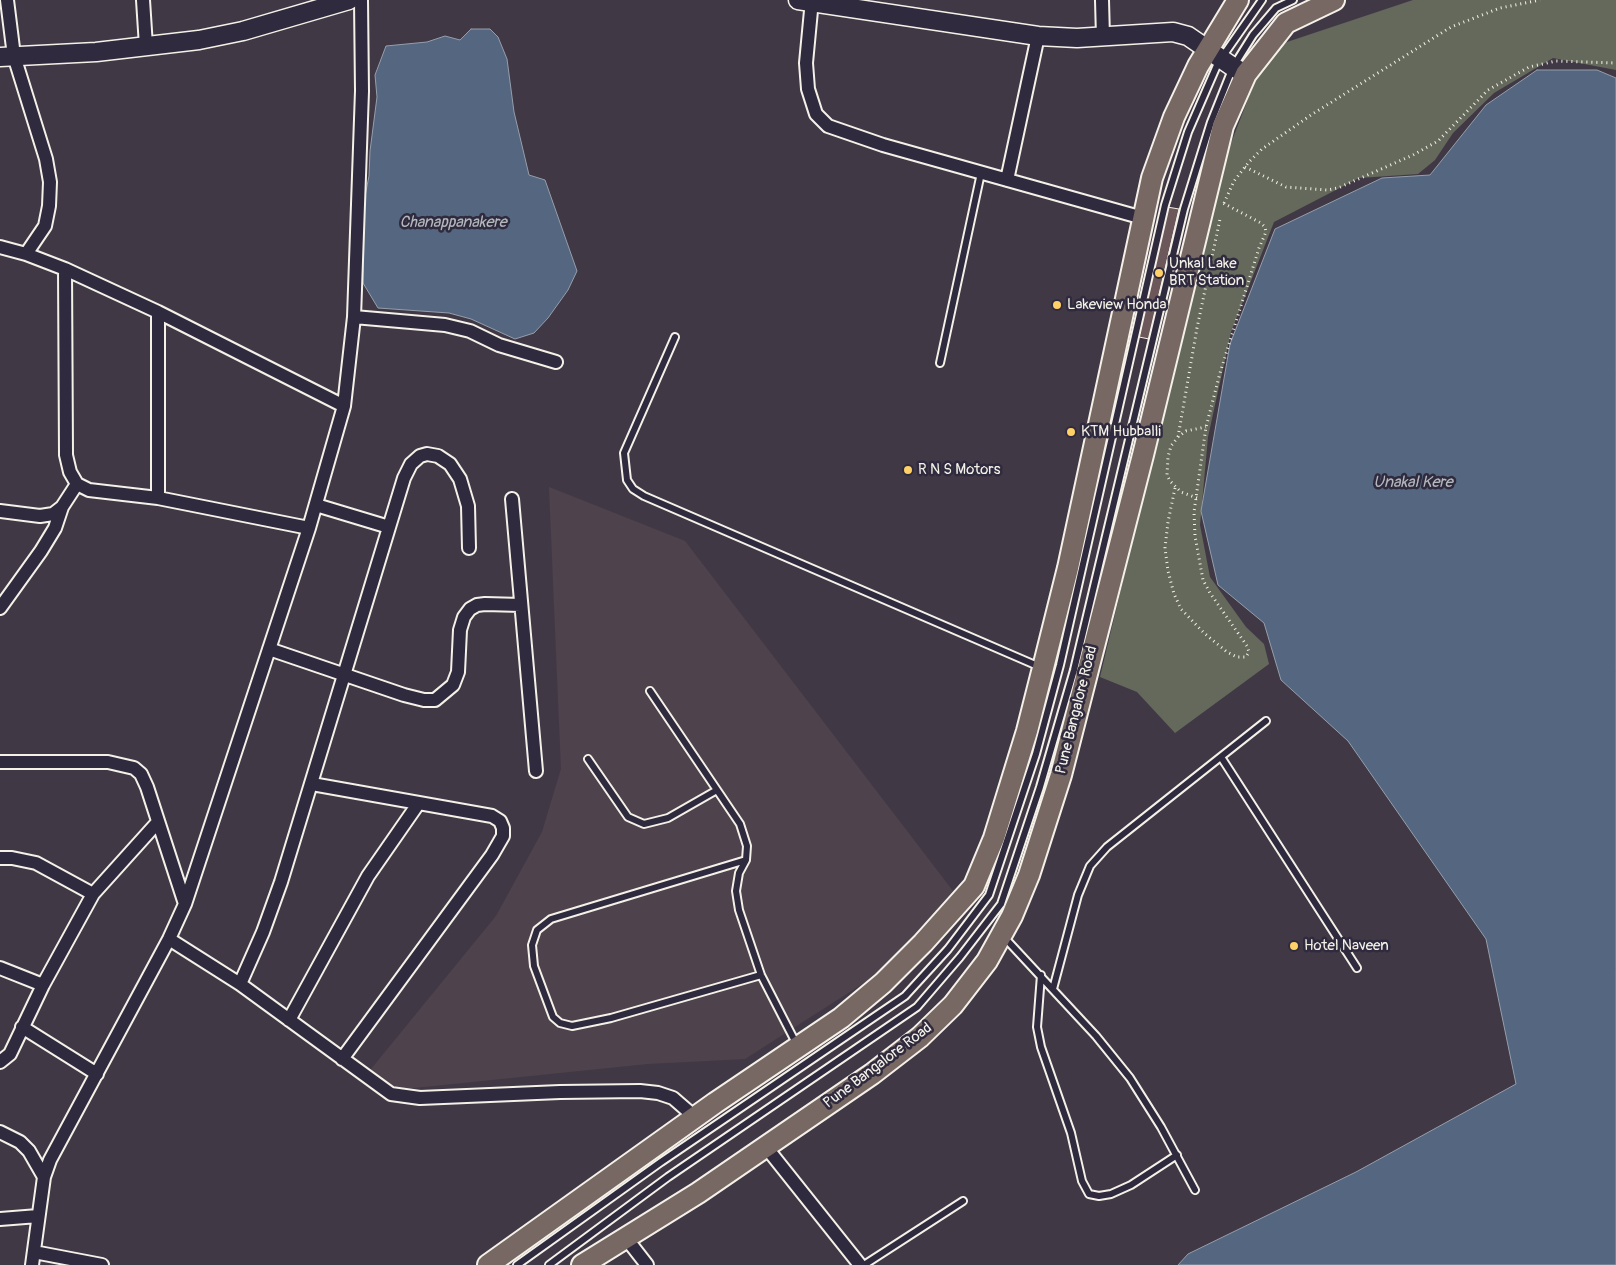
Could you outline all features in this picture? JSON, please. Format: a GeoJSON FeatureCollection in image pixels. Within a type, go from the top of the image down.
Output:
{"type":"FeatureCollection","features":[{"type":"Feature","properties":{"kind":"main road","name":"Pune Bangalore Road"},"geometry":{"type":"LineString","coordinates":[[582,1265],[698,1193],[872,1074],[920,1037],[964,990],[987,961],[1002,935],[1029,876],[1061,775],[1143,455],[1204,197],[1223,126],[1227,61],[1238,0]]}},
{"type":"Feature","properties":{"kind":"main road","name":"Pune Bangalore Road"},"geometry":{"type":"LineString","coordinates":[[488,1265],[841,1018],[883,983],[923,943],[974,886],[994,838],[1027,731],[1114,359],[1152,178],[1174,117],[1227,61],[1286,23],[1307,5],[1334,0]]}},
{"type":"Feature","properties":{"kind":"street"},"geometry":{"type":"LineString","coordinates":[[7,0],[7,57],[46,158],[50,182],[49,206],[44,226],[26,254]]}},
{"type":"Feature","properties":{"kind":"street"},"geometry":{"type":"LineString","coordinates":[[144,0],[146,46]]}},
{"type":"Feature","properties":{"kind":"street"},"geometry":{"type":"LineString","coordinates":[[7,57],[96,52],[199,40],[243,31],[349,0]]}},
{"type":"Feature","properties":{"kind":"street"},"geometry":{"type":"LineString","coordinates":[[32,1265],[44,1177],[169,939],[185,904],[309,528],[344,406],[354,317],[362,92],[361,0]]}},
{"type":"Feature","properties":{"kind":"street"},"geometry":{"type":"LineString","coordinates":[[1102,0],[1103,37]]}},
{"type":"Feature","properties":{"kind":"street"},"geometry":{"type":"LineString","coordinates":[[1143,218],[883,145],[828,126],[816,114],[808,89],[806,63],[807,1],[1038,36],[1103,37],[1173,32],[1188,36],[1227,61]]}},
{"type":"Feature","properties":{"kind":"street"},"geometry":{"type":"LineString","coordinates":[[1007,180],[1038,36]]}},
{"type":"Feature","properties":{"kind":"street"},"geometry":{"type":"LineString","coordinates":[[0,247],[26,254],[64,269],[158,312],[344,406]]}},
{"type":"Feature","properties":{"kind":"street"},"geometry":{"type":"LineString","coordinates":[[64,269],[66,455],[70,472],[77,484],[89,490],[158,498],[309,528]]}},
{"type":"Feature","properties":{"kind":"street"},"geometry":{"type":"LineString","coordinates":[[158,312],[158,498]]}},
{"type":"Feature","properties":{"kind":"street"},"geometry":{"type":"LineString","coordinates":[[354,317],[453,327],[470,331],[519,352],[556,362]]}},
{"type":"Feature","properties":{"kind":"street"},"geometry":{"type":"LineString","coordinates":[[240,984],[263,932],[312,784],[343,674],[404,478],[411,464],[420,456],[427,454],[438,456],[450,464],[460,479],[468,506],[469,548]]}},
{"type":"Feature","properties":{"kind":"street"},"geometry":{"type":"LineString","coordinates":[[0,608],[41,551],[54,528],[62,507],[77,484]]}},
{"type":"Feature","properties":{"kind":"street"},"geometry":{"type":"LineString","coordinates":[[512,498],[536,771]]}},
{"type":"Feature","properties":{"kind":"street"},"geometry":{"type":"LineString","coordinates":[[316,505],[389,527]]}},
{"type":"Feature","properties":{"kind":"street"},"geometry":{"type":"LineString","coordinates":[[0,510],[40,516],[53,514],[62,507]]}},
{"type":"Feature","properties":{"kind":"street"},"geometry":{"type":"LineString","coordinates":[[269,649],[411,697],[435,700],[453,686],[458,672],[460,630],[464,617],[470,609],[477,605],[521,605]]}},
{"type":"Feature","properties":{"kind":"street"},"geometry":{"type":"LineString","coordinates":[[0,762],[108,762],[134,768],[147,787],[157,823],[185,904]]}},
{"type":"Feature","properties":{"kind":"street"},"geometry":{"type":"LineString","coordinates":[[312,784],[492,816],[500,821],[503,828],[503,836],[492,855],[342,1059]]}},
{"type":"Feature","properties":{"kind":"street"},"geometry":{"type":"LineString","coordinates":[[289,1020],[368,876],[418,804]]}},
{"type":"Feature","properties":{"kind":"street"},"geometry":{"type":"LineString","coordinates":[[0,1062],[10,1054],[43,985],[93,894],[157,823]]}},
{"type":"Feature","properties":{"kind":"street"},"geometry":{"type":"LineString","coordinates":[[0,858],[12,858],[36,863],[93,894]]}},
{"type":"Feature","properties":{"kind":"street"},"geometry":{"type":"LineString","coordinates":[[169,939],[240,984],[391,1094],[420,1098],[560,1092],[640,1091],[658,1093],[673,1098],[696,1118]]}},
{"type":"Feature","properties":{"kind":"street"},"geometry":{"type":"LineString","coordinates":[[0,968],[43,985]]}},
{"type":"Feature","properties":{"kind":"street"},"geometry":{"type":"LineString","coordinates":[[22,1028],[97,1074]]}},
{"type":"Feature","properties":{"kind":"street"},"geometry":{"type":"LineString","coordinates":[[0,1132],[20,1142],[29,1151],[44,1177]]}},
{"type":"Feature","properties":{"kind":"street"},"geometry":{"type":"LineString","coordinates":[[766,1147],[860,1265]]}},
{"type":"Feature","properties":{"kind":"street"},"geometry":{"type":"LineString","coordinates":[[0,1219],[38,1216]]}},
{"type":"Feature","properties":{"kind":"street"},"geometry":{"type":"LineString","coordinates":[[626,1238],[647,1265]]}},
{"type":"Feature","properties":{"kind":"street"},"geometry":{"type":"LineString","coordinates":[[34,1252],[102,1265]]}},
{"type":"Feature","properties":{"kind":"lane"},"geometry":{"type":"LineString","coordinates":[[517,1265],[661,1162],[905,996],[948,949],[989,895],[1033,763],[1060,665],[1165,205],[1188,132],[1262,0]]}},
{"type":"Feature","properties":{"kind":"lane"},"geometry":{"type":"LineString","coordinates":[[550,1265],[668,1177],[917,1006],[960,957],[1001,904],[1040,787],[1074,670],[1184,209],[1212,122],[1227,61],[1276,8],[1293,0]]}},
{"type":"Feature","properties":{"kind":"lane"},"geometry":{"type":"LineString","coordinates":[[940,363],[981,173]]}},
{"type":"Feature","properties":{"kind":"lane"},"geometry":{"type":"LineString","coordinates":[[675,336],[624,453],[624,467],[627,480],[633,489],[644,496],[1043,668]]}},
{"type":"Feature","properties":{"kind":"lane"},"geometry":{"type":"LineString","coordinates":[[650,690],[740,824],[747,846],[746,860],[739,873],[736,890],[750,948],[761,976],[798,1048]]}},
{"type":"Feature","properties":{"kind":"lane"},"geometry":{"type":"LineString","coordinates":[[1053,989],[1078,895],[1090,866],[1107,847],[1266,721]]}},
{"type":"Feature","properties":{"kind":"lane"},"geometry":{"type":"LineString","coordinates":[[1221,757],[1357,968]]}},
{"type":"Feature","properties":{"kind":"lane"},"geometry":{"type":"LineString","coordinates":[[588,759],[628,817],[644,824],[668,818],[717,790]]}},
{"type":"Feature","properties":{"kind":"lane"},"geometry":{"type":"LineString","coordinates":[[746,860],[551,919],[537,930],[532,945],[534,966],[553,1017],[560,1023],[572,1026],[611,1018],[761,976]]}},
{"type":"Feature","properties":{"kind":"lane"},"geometry":{"type":"LineString","coordinates":[[1002,935],[1096,1036],[1130,1078],[1195,1190]]}},
{"type":"Feature","properties":{"kind":"lane"},"geometry":{"type":"LineString","coordinates":[[1041,975],[1037,1027],[1041,1047],[1071,1132],[1082,1181],[1089,1194],[1100,1196],[1111,1194],[1131,1185],[1176,1155]]}},
{"type":"Feature","properties":{"kind":"lane"},"geometry":{"type":"LineString","coordinates":[[864,1265],[963,1201]]}},
{"type":"Feature","properties":{"kind":"path"},"geometry":{"type":"LineString","coordinates":[[1178,436],[1197,328],[1224,203],[1234,181],[1245,167],[1262,149],[1311,115],[1451,27],[1500,8],[1540,0]]}},
{"type":"Feature","properties":{"kind":"path"},"geometry":{"type":"LineString","coordinates":[[1245,167],[1286,187],[1327,190],[1338,188],[1413,155],[1438,141],[1488,90],[1529,67],[1556,61],[1616,63]]}},
{"type":"Feature","properties":{"kind":"path"},"geometry":{"type":"LineString","coordinates":[[1176,488],[1168,522],[1166,548],[1174,594],[1181,610],[1204,633],[1227,652],[1237,657],[1246,657],[1249,652],[1247,646],[1203,580],[1195,536],[1197,498],[1206,427],[1220,372],[1266,232],[1265,227],[1261,223],[1224,203],[1204,197]]}},
{"type":"Feature","properties":{"kind":"path"},"geometry":{"type":"LineString","coordinates":[[1197,498],[1176,488],[1167,474],[1168,457],[1171,446],[1178,436],[1186,431],[1206,427]]}},
{"type":"Feature","properties":{"kind":"shaded area"},"geometry":{"type":"Polygon","coordinates":[[[549,487],[685,541],[953,891],[895,963],[745,1059],[647,1064],[375,1092],[367,1074],[496,916],[542,832],[561,769],[549,487]]]}},
{"type":"Feature","properties":{"kind":"green space"},"geometry":{"type":"Polygon","coordinates":[[[1413,0],[1616,0],[1616,70],[1553,58],[1494,93],[1453,133],[1435,160],[1418,174],[1359,178],[1274,222],[1231,332],[1208,437],[1200,525],[1210,577],[1246,627],[1264,644],[1269,664],[1175,733],[1137,692],[1100,677],[1221,169],[1255,81],[1284,43],[1413,0]]]}},
{"type":"Feature","properties":{"kind":"water","name":"Chanappanakere"},"geometry":{"type":"Polygon","coordinates":[[[471,29],[490,29],[498,37],[507,59],[514,112],[529,175],[545,180],[577,271],[568,290],[548,318],[534,333],[515,339],[471,319],[449,313],[378,308],[363,283],[363,206],[369,176],[370,151],[377,97],[375,75],[386,46],[427,42],[445,36],[460,40],[471,29]]]}},
{"type":"Feature","properties":{"kind":"water","name":"Unakal Kere"},"geometry":{"type":"Polygon","coordinates":[[[1537,70],[1597,70],[1616,78],[1616,1265],[1178,1265],[1188,1254],[1356,1172],[1516,1084],[1486,939],[1348,741],[1281,680],[1264,623],[1218,585],[1201,511],[1230,344],[1275,229],[1382,178],[1430,175],[1486,105],[1537,70]]]}},
{"type":"Feature","properties":{"kind":"building","name":"Unkal Lake BRT Station"},"geometry":{"type":"Polygon","coordinates":[[[1167,207],[1179,209],[1149,339],[1139,337],[1167,207]]]}},
{"type":"Feature","properties":{"kind":"place","name":"Unkal Lake BRT Station"},"geometry":{"type":"Point","coordinates":[1159,273]}},
{"type":"Feature","properties":{"kind":"place","name":"Lakeview Honda"},"geometry":{"type":"Point","coordinates":[1057,305]}},
{"type":"Feature","properties":{"kind":"place","name":"KTM Hubballi"},"geometry":{"type":"Point","coordinates":[1071,432]}},
{"type":"Feature","properties":{"kind":"place","name":"R N S Motors"},"geometry":{"type":"Point","coordinates":[908,470]}},
{"type":"Feature","properties":{"kind":"place","name":"Hotel Naveen"},"geometry":{"type":"Point","coordinates":[1294,946]}}]}
